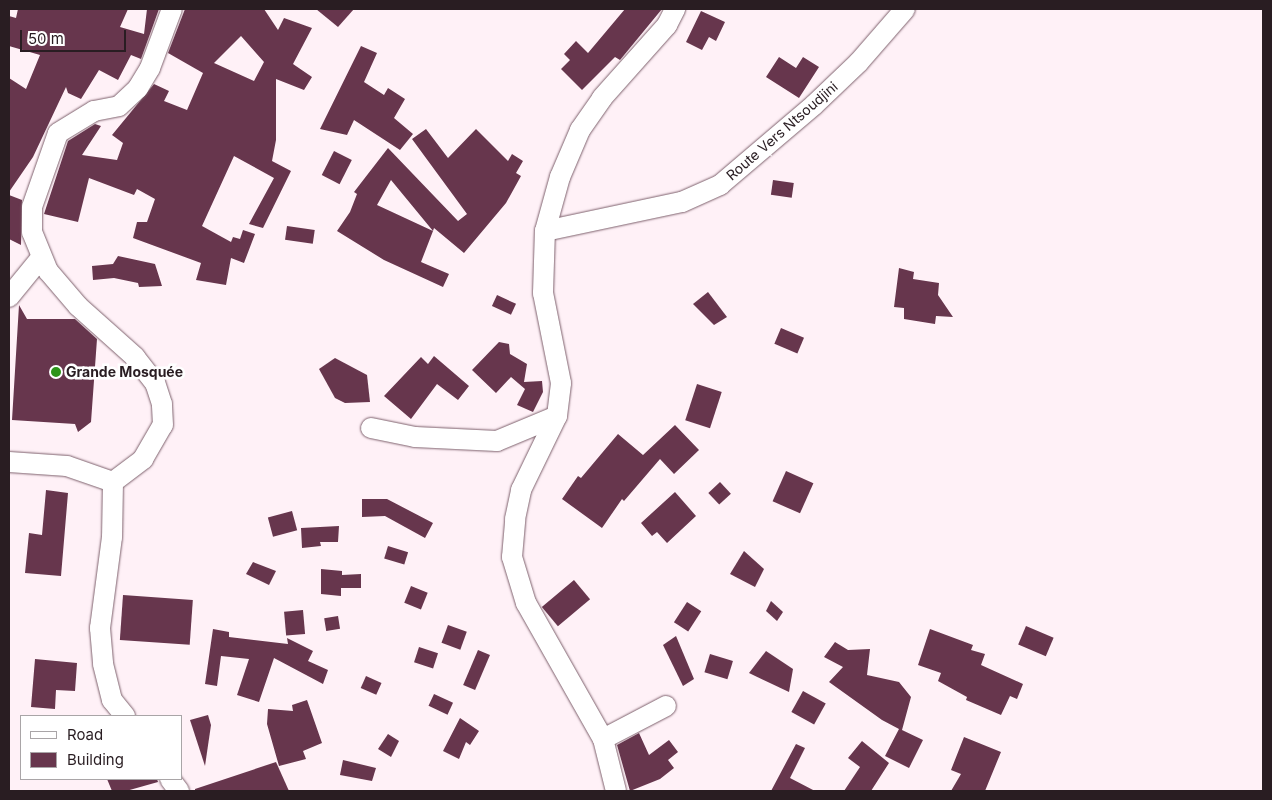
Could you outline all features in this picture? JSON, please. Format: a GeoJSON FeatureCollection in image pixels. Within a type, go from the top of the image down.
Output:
{"type":"FeatureCollection","features":[{"type":"Feature","properties":{"kind":"street"},"geometry":{"type":"LineString","coordinates":[[113,482],[143,459],[163,425],[162,404],[155,383],[111,332],[78,306],[40,258],[32,232],[32,207],[40,178],[58,133],[94,111],[119,106],[138,88],[150,68],[172,9]]}},
{"type":"Feature","properties":{"kind":"street"},"geometry":{"type":"LineString","coordinates":[[616,791],[603,739],[526,603],[512,557],[521,490],[557,416],[561,383],[543,293],[545,231],[560,177],[580,130],[602,98],[667,25],[675,9]]}},
{"type":"Feature","properties":{"kind":"street","name":"Route Vers Ntsoudjini"},"geometry":{"type":"LineString","coordinates":[[545,231],[673,204],[720,185],[814,105],[859,62],[905,9]]}},
{"type":"Feature","properties":{"kind":"street"},"geometry":{"type":"LineString","coordinates":[[9,297],[40,258]]}},
{"type":"Feature","properties":{"kind":"street"},"geometry":{"type":"LineString","coordinates":[[371,428],[415,437],[497,441],[557,416]]}},
{"type":"Feature","properties":{"kind":"street"},"geometry":{"type":"LineString","coordinates":[[9,462],[67,466],[113,482]]}},
{"type":"Feature","properties":{"kind":"street"},"geometry":{"type":"LineString","coordinates":[[113,482],[112,537],[100,628],[103,664],[112,700],[123,715]]}},
{"type":"Feature","properties":{"kind":"street"},"geometry":{"type":"LineString","coordinates":[[603,739],[666,706]]}},
{"type":"Feature","properties":{"kind":"street"},"geometry":{"type":"LineString","coordinates":[[171,780],[179,791]]}},
{"type":"Feature","properties":{"kind":"building"},"geometry":{"type":"Polygon","coordinates":[[[18,9],[128,9],[120,27],[144,34],[147,9],[159,9],[141,59],[131,55],[118,80],[99,70],[81,99],[68,93],[66,87],[33,157],[9,192],[9,78],[26,89],[40,55],[9,46],[9,16],[16,18],[18,9]]]}},
{"type":"Feature","properties":{"kind":"building"},"geometry":{"type":"Polygon","coordinates":[[[185,9],[264,9],[278,30],[284,18],[312,28],[293,64],[312,77],[304,90],[276,79],[276,140],[272,161],[291,171],[263,228],[249,224],[274,178],[234,156],[202,226],[231,242],[233,237],[240,239],[243,230],[255,234],[244,263],[231,258],[226,285],[196,280],[201,263],[133,238],[137,222],[147,222],[155,199],[137,189],[134,195],[89,178],[78,222],[44,214],[68,141],[95,124],[101,126],[82,155],[117,160],[123,143],[112,135],[154,84],[169,91],[164,101],[187,110],[203,73],[168,53],[185,9]],[[241,36],[214,63],[254,81],[264,62],[241,36]]]}},
{"type":"Feature","properties":{"kind":"building"},"geometry":{"type":"Polygon","coordinates":[[[316,9],[354,9],[338,27],[316,9]]]}},
{"type":"Feature","properties":{"kind":"building"},"geometry":{"type":"Polygon","coordinates":[[[625,9],[662,9],[620,60],[615,57],[582,90],[561,69],[570,60],[564,54],[576,41],[588,53],[625,9]]]}},
{"type":"Feature","properties":{"kind":"building"},"geometry":{"type":"Polygon","coordinates":[[[701,11],[725,22],[716,41],[709,37],[702,50],[686,42],[701,11]]]}},
{"type":"Feature","properties":{"kind":"building"},"geometry":{"type":"Polygon","coordinates":[[[361,46],[377,53],[364,82],[384,95],[388,88],[405,99],[394,118],[413,134],[400,150],[354,120],[347,135],[320,129],[361,46]]]}},
{"type":"Feature","properties":{"kind":"building"},"geometry":{"type":"Polygon","coordinates":[[[779,57],[796,68],[803,57],[819,67],[799,98],[766,77],[779,57]]]}},
{"type":"Feature","properties":{"kind":"building"},"geometry":{"type":"Polygon","coordinates":[[[426,129],[448,158],[476,129],[508,161],[512,154],[523,161],[516,173],[521,176],[506,203],[464,253],[434,228],[433,231],[421,262],[449,274],[443,287],[384,260],[337,231],[350,212],[357,194],[354,192],[388,148],[458,221],[467,214],[412,139],[426,129]],[[391,180],[377,205],[433,231],[391,180]]]}},
{"type":"Feature","properties":{"kind":"building"},"geometry":{"type":"Polygon","coordinates":[[[334,151],[352,160],[340,184],[322,175],[334,151]]]}},
{"type":"Feature","properties":{"kind":"building"},"geometry":{"type":"Polygon","coordinates":[[[773,180],[794,183],[792,198],[771,195],[773,180]]]}},
{"type":"Feature","properties":{"kind":"building"},"geometry":{"type":"Polygon","coordinates":[[[9,195],[22,200],[21,245],[9,239],[9,195]]]}},
{"type":"Feature","properties":{"kind":"building"},"geometry":{"type":"Polygon","coordinates":[[[287,226],[315,230],[313,244],[285,240],[287,226]]]}},
{"type":"Feature","properties":{"kind":"building"},"geometry":{"type":"Polygon","coordinates":[[[118,256],[155,264],[162,286],[139,287],[138,283],[114,278],[93,280],[92,266],[113,264],[118,256]]]}},
{"type":"Feature","properties":{"kind":"building"},"geometry":{"type":"Polygon","coordinates":[[[899,268],[914,272],[913,279],[939,283],[938,295],[953,317],[936,316],[935,324],[904,319],[904,308],[894,307],[899,268]]]}},
{"type":"Feature","properties":{"kind":"building"},"geometry":{"type":"Polygon","coordinates":[[[708,292],[727,317],[714,325],[693,304],[708,292]]]}},
{"type":"Feature","properties":{"kind":"building"},"geometry":{"type":"Polygon","coordinates":[[[497,295],[516,304],[511,315],[492,306],[497,295]]]}},
{"type":"Feature","properties":{"kind":"building"},"geometry":{"type":"Polygon","coordinates":[[[19,305],[27,319],[75,319],[97,339],[91,422],[78,432],[75,424],[12,420],[19,305]]]}},
{"type":"Feature","properties":{"kind":"building"},"geometry":{"type":"Polygon","coordinates":[[[781,328],[804,338],[797,353],[774,344],[781,328]]]}},
{"type":"Feature","properties":{"kind":"building"},"geometry":{"type":"Polygon","coordinates":[[[499,342],[509,344],[510,354],[527,364],[524,382],[542,381],[543,392],[533,412],[517,405],[525,389],[511,377],[496,393],[472,370],[499,342]]]}},
{"type":"Feature","properties":{"kind":"building"},"geometry":{"type":"Polygon","coordinates":[[[434,356],[469,386],[458,400],[437,384],[411,419],[384,396],[421,357],[428,364],[434,356]]]}},
{"type":"Feature","properties":{"kind":"building"},"geometry":{"type":"Polygon","coordinates":[[[335,358],[367,375],[370,402],[345,403],[335,398],[319,369],[335,358]]]}},
{"type":"Feature","properties":{"kind":"building"},"geometry":{"type":"Polygon","coordinates":[[[697,384],[722,392],[710,428],[685,420],[697,384]]]}},
{"type":"Feature","properties":{"kind":"building"},"geometry":{"type":"Polygon","coordinates":[[[675,425],[699,450],[674,474],[660,459],[624,501],[622,499],[602,528],[562,499],[578,476],[581,478],[618,434],[643,455],[675,425]]]}},
{"type":"Feature","properties":{"kind":"building"},"geometry":{"type":"Polygon","coordinates":[[[786,471],[813,483],[800,513],[773,501],[786,471]]]}},
{"type":"Feature","properties":{"kind":"building"},"geometry":{"type":"Polygon","coordinates":[[[720,482],[731,494],[719,505],[708,493],[720,482]]]}},
{"type":"Feature","properties":{"kind":"building"},"geometry":{"type":"Polygon","coordinates":[[[46,490],[68,493],[61,576],[25,573],[29,533],[42,535],[46,490]]]}},
{"type":"Feature","properties":{"kind":"building"},"geometry":{"type":"Polygon","coordinates":[[[675,492],[696,516],[667,543],[657,532],[652,536],[641,523],[675,492]]]}},
{"type":"Feature","properties":{"kind":"building"},"geometry":{"type":"Polygon","coordinates":[[[362,499],[387,499],[433,523],[425,538],[385,516],[362,517],[362,499]]]}},
{"type":"Feature","properties":{"kind":"building"},"geometry":{"type":"Polygon","coordinates":[[[292,511],[297,530],[273,537],[268,517],[292,511]]]}},
{"type":"Feature","properties":{"kind":"building"},"geometry":{"type":"Polygon","coordinates":[[[339,526],[338,542],[320,542],[321,546],[302,548],[301,528],[339,526]]]}},
{"type":"Feature","properties":{"kind":"building"},"geometry":{"type":"Polygon","coordinates":[[[388,546],[408,552],[404,565],[384,558],[388,546]]]}},
{"type":"Feature","properties":{"kind":"building"},"geometry":{"type":"Polygon","coordinates":[[[744,551],[764,569],[755,587],[730,574],[744,551]]]}},
{"type":"Feature","properties":{"kind":"building"},"geometry":{"type":"Polygon","coordinates":[[[253,562],[276,571],[269,585],[246,574],[253,562]]]}},
{"type":"Feature","properties":{"kind":"building"},"geometry":{"type":"Polygon","coordinates":[[[321,569],[342,571],[342,575],[361,574],[361,588],[341,588],[341,596],[321,594],[321,569]]]}},
{"type":"Feature","properties":{"kind":"building"},"geometry":{"type":"Polygon","coordinates":[[[574,580],[590,599],[558,626],[542,607],[574,580]]]}},
{"type":"Feature","properties":{"kind":"building"},"geometry":{"type":"Polygon","coordinates":[[[411,586],[428,593],[421,609],[404,603],[411,586]]]}},
{"type":"Feature","properties":{"kind":"building"},"geometry":{"type":"Polygon","coordinates":[[[123,595],[193,600],[190,645],[120,640],[123,595]]]}},
{"type":"Feature","properties":{"kind":"building"},"geometry":{"type":"Polygon","coordinates":[[[771,601],[783,612],[777,621],[766,611],[771,601]]]}},
{"type":"Feature","properties":{"kind":"building"},"geometry":{"type":"Polygon","coordinates":[[[687,602],[701,611],[688,631],[674,622],[687,602]]]}},
{"type":"Feature","properties":{"kind":"building"},"geometry":{"type":"Polygon","coordinates":[[[303,610],[305,634],[286,636],[284,612],[303,610]]]}},
{"type":"Feature","properties":{"kind":"building"},"geometry":{"type":"Polygon","coordinates":[[[338,616],[340,629],[326,631],[324,618],[338,616]]]}},
{"type":"Feature","properties":{"kind":"building"},"geometry":{"type":"Polygon","coordinates":[[[448,625],[467,632],[460,650],[442,643],[448,625]]]}},
{"type":"Feature","properties":{"kind":"building"},"geometry":{"type":"Polygon","coordinates":[[[1026,626],[1054,638],[1046,656],[1018,644],[1026,626]]]}},
{"type":"Feature","properties":{"kind":"building"},"geometry":{"type":"Polygon","coordinates":[[[213,629],[229,632],[229,637],[288,644],[287,638],[313,651],[308,661],[328,670],[323,684],[274,658],[259,702],[237,695],[249,659],[221,656],[217,686],[205,684],[213,629]]]}},
{"type":"Feature","properties":{"kind":"building"},"geometry":{"type":"Polygon","coordinates":[[[930,629],[973,645],[971,650],[985,654],[981,665],[1023,684],[1017,699],[1010,696],[1001,715],[966,700],[967,697],[938,681],[941,673],[918,665],[930,629]]]}},
{"type":"Feature","properties":{"kind":"building"},"geometry":{"type":"Polygon","coordinates":[[[676,636],[694,679],[683,686],[663,645],[676,636]]]}},
{"type":"Feature","properties":{"kind":"building"},"geometry":{"type":"Polygon","coordinates":[[[835,642],[848,650],[870,649],[867,675],[899,682],[911,697],[902,730],[923,740],[909,768],[885,756],[899,729],[882,720],[829,682],[843,667],[824,657],[835,642]]]}},
{"type":"Feature","properties":{"kind":"building"},"geometry":{"type":"Polygon","coordinates":[[[419,647],[438,653],[433,668],[414,662],[419,647]]]}},
{"type":"Feature","properties":{"kind":"building"},"geometry":{"type":"Polygon","coordinates":[[[478,650],[490,655],[475,690],[463,685],[478,650]]]}},
{"type":"Feature","properties":{"kind":"building"},"geometry":{"type":"Polygon","coordinates":[[[766,651],[793,669],[789,692],[749,673],[766,651]]]}},
{"type":"Feature","properties":{"kind":"building"},"geometry":{"type":"Polygon","coordinates":[[[710,654],[733,661],[727,679],[704,672],[710,654]]]}},
{"type":"Feature","properties":{"kind":"building"},"geometry":{"type":"Polygon","coordinates":[[[35,659],[77,663],[75,691],[56,690],[55,709],[31,707],[35,659]]]}},
{"type":"Feature","properties":{"kind":"building"},"geometry":{"type":"Polygon","coordinates":[[[366,676],[382,683],[376,695],[361,688],[366,676]]]}},
{"type":"Feature","properties":{"kind":"building"},"geometry":{"type":"Polygon","coordinates":[[[803,691],[826,704],[814,725],[791,712],[803,691]]]}},
{"type":"Feature","properties":{"kind":"building"},"geometry":{"type":"Polygon","coordinates":[[[434,694],[453,703],[448,715],[429,706],[434,694]]]}},
{"type":"Feature","properties":{"kind":"building"},"geometry":{"type":"Polygon","coordinates":[[[307,700],[322,743],[303,751],[306,759],[279,766],[267,724],[268,709],[293,711],[292,705],[307,700]]]}},
{"type":"Feature","properties":{"kind":"building"},"geometry":{"type":"Polygon","coordinates":[[[208,715],[211,725],[205,766],[190,720],[208,715]]]}},
{"type":"Feature","properties":{"kind":"building"},"geometry":{"type":"Polygon","coordinates":[[[460,718],[479,731],[470,745],[466,742],[459,759],[443,751],[460,718]]]}},
{"type":"Feature","properties":{"kind":"building"},"geometry":{"type":"Polygon","coordinates":[[[639,733],[649,755],[669,740],[678,752],[668,760],[674,768],[660,779],[630,791],[617,745],[639,733]]]}},
{"type":"Feature","properties":{"kind":"building"},"geometry":{"type":"Polygon","coordinates":[[[388,734],[399,741],[391,757],[378,749],[388,734]]]}},
{"type":"Feature","properties":{"kind":"building"},"geometry":{"type":"Polygon","coordinates":[[[964,737],[1001,752],[985,791],[951,791],[961,774],[951,770],[964,737]]]}},
{"type":"Feature","properties":{"kind":"building"},"geometry":{"type":"Polygon","coordinates":[[[862,741],[889,763],[871,791],[844,791],[860,767],[848,758],[862,741]]]}},
{"type":"Feature","properties":{"kind":"building"},"geometry":{"type":"Polygon","coordinates":[[[796,744],[805,748],[790,778],[815,791],[771,791],[796,744]]]}},
{"type":"Feature","properties":{"kind":"building"},"geometry":{"type":"Polygon","coordinates":[[[343,760],[376,768],[372,781],[340,775],[343,760]]]}},
{"type":"Feature","properties":{"kind":"building"},"geometry":{"type":"Polygon","coordinates":[[[276,762],[289,791],[195,791],[195,789],[276,762]]]}},
{"type":"Feature","properties":{"kind":"building"},"geometry":{"type":"Polygon","coordinates":[[[107,780],[157,780],[158,782],[126,791],[112,791],[107,780]]]}},
{"type":"Feature","properties":{"kind":"place","name":"Grande Mosquée"},"geometry":{"type":"Point","coordinates":[56,372]}}]}
